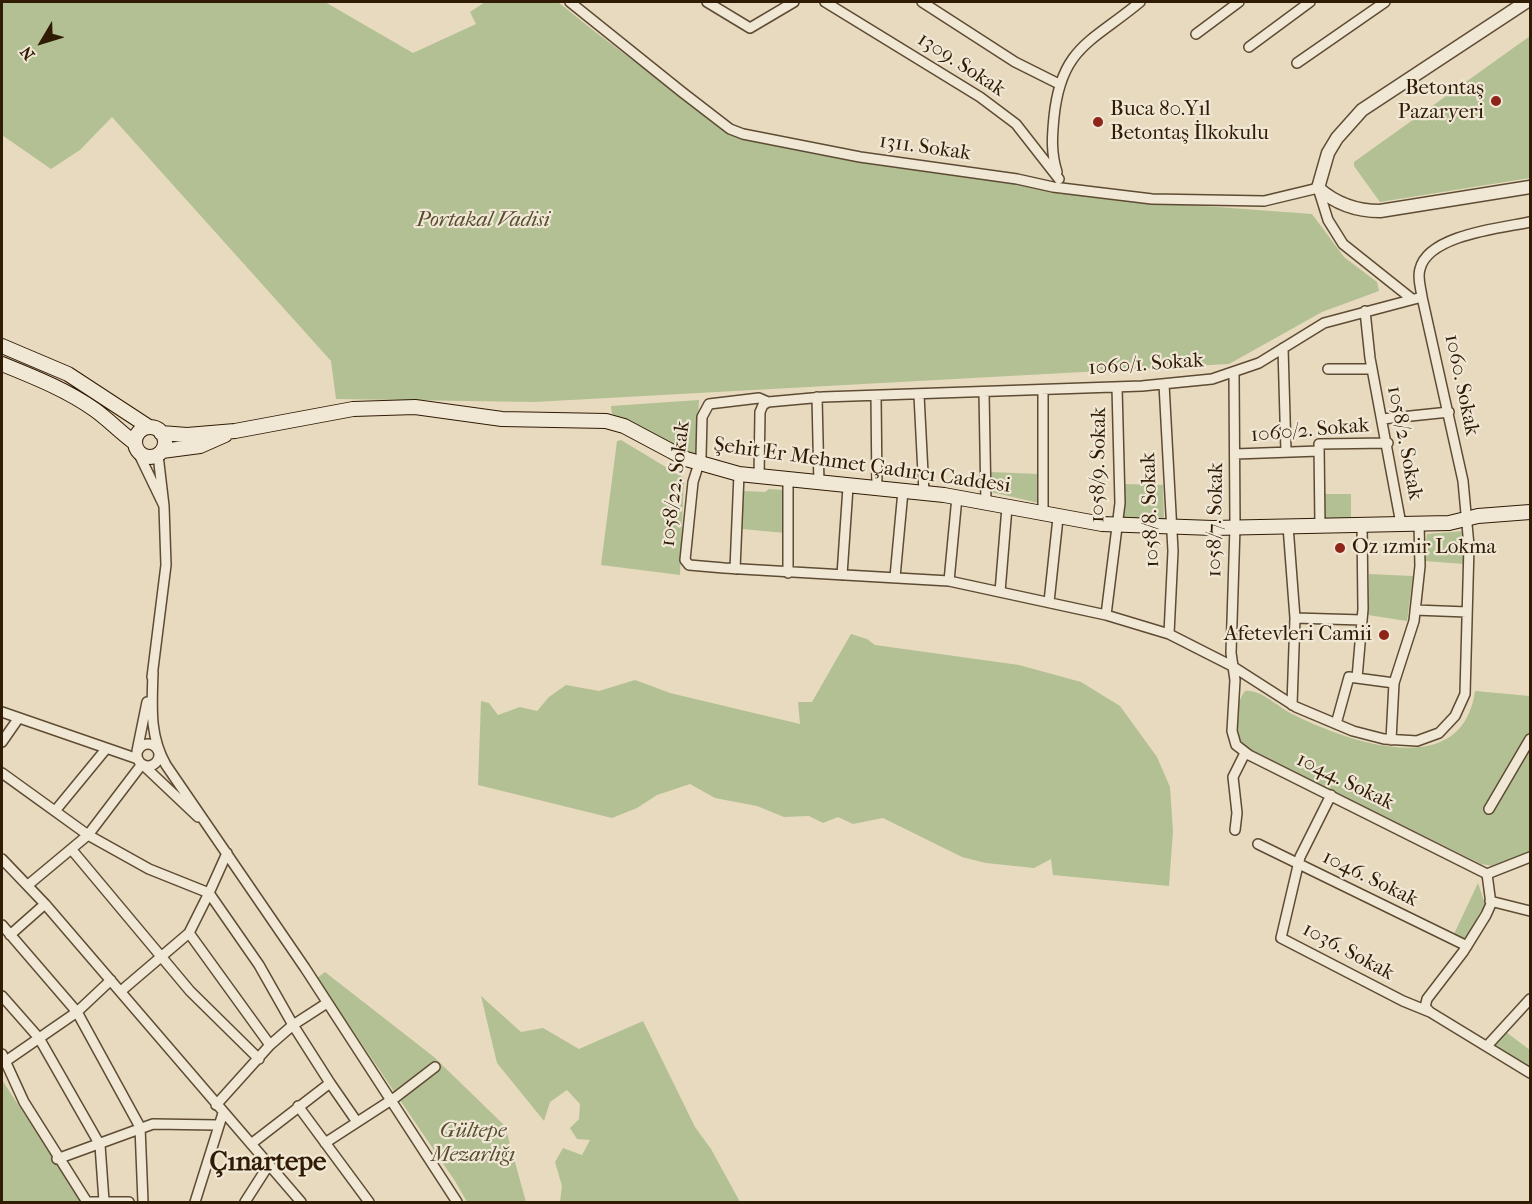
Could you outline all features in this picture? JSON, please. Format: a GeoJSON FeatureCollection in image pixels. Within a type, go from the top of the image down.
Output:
{"type":"FeatureCollection","features":[{"type":"Feature","properties":{"kind":"main road","name":"Şehit Er Mehmet Çadırcı Caddesi"},"geometry":{"type":"LineString","coordinates":[[2,346],[40,360],[68,374],[155,430],[187,435],[235,431],[352,409],[399,406],[502,419],[615,423],[698,464],[739,474],[788,481],[957,497],[1058,518],[1117,526],[1235,527],[1449,523],[1530,512]]}},
{"type":"Feature","properties":{"kind":"main road"},"geometry":{"type":"LineString","coordinates":[[2,364],[39,379],[95,410],[136,446],[149,457],[160,453],[165,442],[155,430],[140,430],[136,446]]}},
{"type":"Feature","properties":{"kind":"main road","name":"Şehit Er Mehmet Çadırcı Caddesi"},"geometry":{"type":"LineString","coordinates":[[160,453],[200,446],[235,431]]}},
{"type":"Feature","properties":{"kind":"street","name":"1311. Sokak"},"geometry":{"type":"LineString","coordinates":[[570,2],[730,129],[743,134],[860,157],[1072,190],[1152,199],[1264,201],[1318,188]]}},
{"type":"Feature","properties":{"kind":"street"},"geometry":{"type":"LineString","coordinates":[[707,2],[750,28],[794,2]]}},
{"type":"Feature","properties":{"kind":"street","name":"1309. Sokak"},"geometry":{"type":"LineString","coordinates":[[825,2],[842,5],[980,97],[1016,124],[1059,179],[1072,190]]}},
{"type":"Feature","properties":{"kind":"street"},"geometry":{"type":"LineString","coordinates":[[922,2],[1015,62],[1059,84]]}},
{"type":"Feature","properties":{"kind":"street"},"geometry":{"type":"LineString","coordinates":[[1059,179],[1052,156],[1052,143],[1059,84],[1077,51],[1140,2]]}},
{"type":"Feature","properties":{"kind":"street"},"geometry":{"type":"LineString","coordinates":[[1196,34],[1239,2]]}},
{"type":"Feature","properties":{"kind":"street"},"geometry":{"type":"LineString","coordinates":[[1249,47],[1310,2]]}},
{"type":"Feature","properties":{"kind":"street"},"geometry":{"type":"LineString","coordinates":[[1297,63],[1384,2]]}},
{"type":"Feature","properties":{"kind":"street"},"geometry":{"type":"LineString","coordinates":[[1412,299],[1343,244],[1328,220],[1318,188],[1328,153],[1343,130],[1362,110],[1527,2]]}},
{"type":"Feature","properties":{"kind":"street"},"geometry":{"type":"LineString","coordinates":[[1318,188],[1328,197],[1355,210],[1380,211],[1530,187]]}},
{"type":"Feature","properties":{"kind":"street"},"geometry":{"type":"LineString","coordinates":[[1422,297],[1419,270],[1427,255],[1465,235],[1530,222]]}},
{"type":"Feature","properties":{"kind":"street","name":"1060/1. Sokak"},"geometry":{"type":"LineString","coordinates":[[704,410],[716,402],[759,398],[768,402],[817,398],[1117,387],[1164,384],[1234,374],[1259,363],[1324,323],[1422,297]]}},
{"type":"Feature","properties":{"kind":"street","name":"1060. Sokak"},"geometry":{"type":"LineString","coordinates":[[686,563],[788,573],[949,581],[1106,615],[1169,634],[1232,666],[1292,705],[1336,724],[1366,735],[1391,740],[1411,741],[1433,736],[1448,726],[1459,710],[1465,694],[1467,519],[1464,480],[1422,297]]}},
{"type":"Feature","properties":{"kind":"street","name":"1058/2. Sokak"},"geometry":{"type":"LineString","coordinates":[[1365,311],[1372,369],[1388,443],[1401,524]]}},
{"type":"Feature","properties":{"kind":"street"},"geometry":{"type":"LineString","coordinates":[[1282,348],[1286,453]]}},
{"type":"Feature","properties":{"kind":"street","name":"1058/2. Sokak"},"geometry":{"type":"LineString","coordinates":[[1328,369],[1372,369]]}},
{"type":"Feature","properties":{"kind":"street","name":"1058/7. Sokak"},"geometry":{"type":"LineString","coordinates":[[1232,666],[1235,527],[1234,374]]}},
{"type":"Feature","properties":{"kind":"street","name":"1058/8. Sokak"},"geometry":{"type":"LineString","coordinates":[[1164,384],[1173,551],[1169,634]]}},
{"type":"Feature","properties":{"kind":"street","name":"1058/9. Sokak"},"geometry":{"type":"LineString","coordinates":[[1106,615],[1120,503],[1117,387]]}},
{"type":"Feature","properties":{"kind":"street"},"geometry":{"type":"LineString","coordinates":[[1042,390],[1043,515]]}},
{"type":"Feature","properties":{"kind":"street"},"geometry":{"type":"LineString","coordinates":[[984,392],[986,503]]}},
{"type":"Feature","properties":{"kind":"street"},"geometry":{"type":"LineString","coordinates":[[919,395],[924,493]]}},
{"type":"Feature","properties":{"kind":"street"},"geometry":{"type":"LineString","coordinates":[[876,396],[877,489]]}},
{"type":"Feature","properties":{"kind":"street"},"geometry":{"type":"LineString","coordinates":[[817,398],[819,484]]}},
{"type":"Feature","properties":{"kind":"street"},"geometry":{"type":"LineString","coordinates":[[759,477],[760,412],[763,405],[768,402]]}},
{"type":"Feature","properties":{"kind":"street","name":"1058/22. Sokak"},"geometry":{"type":"LineString","coordinates":[[686,563],[684,552],[693,482],[701,457],[704,410]]}},
{"type":"Feature","properties":{"kind":"street","name":"1060/2. Sokak"},"geometry":{"type":"LineString","coordinates":[[1382,418],[1449,412]]}},
{"type":"Feature","properties":{"kind":"street","name":"1060/2. Sokak"},"geometry":{"type":"LineString","coordinates":[[1235,454],[1319,451],[1319,444],[1388,443]]}},
{"type":"Feature","properties":{"kind":"street"},"geometry":{"type":"LineString","coordinates":[[136,446],[164,506]]}},
{"type":"Feature","properties":{"kind":"street"},"geometry":{"type":"LineString","coordinates":[[1319,451],[1320,525]]}},
{"type":"Feature","properties":{"kind":"street"},"geometry":{"type":"LineString","coordinates":[[139,758],[153,672],[166,565],[160,453]]}},
{"type":"Feature","properties":{"kind":"street"},"geometry":{"type":"LineString","coordinates":[[735,569],[739,474]]}},
{"type":"Feature","properties":{"kind":"street"},"geometry":{"type":"LineString","coordinates":[[788,481],[788,573]]}},
{"type":"Feature","properties":{"kind":"street"},"geometry":{"type":"LineString","coordinates":[[842,575],[849,487]]}},
{"type":"Feature","properties":{"kind":"street"},"geometry":{"type":"LineString","coordinates":[[895,577],[903,491]]}},
{"type":"Feature","properties":{"kind":"street"},"geometry":{"type":"LineString","coordinates":[[949,581],[957,497]]}},
{"type":"Feature","properties":{"kind":"street"},"geometry":{"type":"LineString","coordinates":[[1000,592],[1007,507]]}},
{"type":"Feature","properties":{"kind":"street"},"geometry":{"type":"LineString","coordinates":[[1049,602],[1058,518]]}},
{"type":"Feature","properties":{"kind":"street"},"geometry":{"type":"LineString","coordinates":[[1391,740],[1394,683],[1415,610],[1420,566],[1419,523]]}},
{"type":"Feature","properties":{"kind":"street"},"geometry":{"type":"LineString","coordinates":[[1357,678],[1362,620],[1362,525]]}},
{"type":"Feature","properties":{"kind":"street"},"geometry":{"type":"LineString","coordinates":[[1288,526],[1295,618],[1292,705]]}},
{"type":"Feature","properties":{"kind":"street"},"geometry":{"type":"LineString","coordinates":[[1415,610],[1467,612]]}},
{"type":"Feature","properties":{"kind":"street"},"geometry":{"type":"LineString","coordinates":[[1295,618],[1362,620]]}},
{"type":"Feature","properties":{"kind":"street"},"geometry":{"type":"LineString","coordinates":[[1232,666],[1235,680],[1232,731],[1236,746],[1245,753],[1233,777],[1238,813],[1234,830]]}},
{"type":"Feature","properties":{"kind":"street"},"geometry":{"type":"LineString","coordinates":[[2,712],[106,749],[155,763],[158,750],[151,720],[153,672]]}},
{"type":"Feature","properties":{"kind":"street"},"geometry":{"type":"LineString","coordinates":[[1336,724],[1349,677],[1394,683]]}},
{"type":"Feature","properties":{"kind":"street"},"geometry":{"type":"LineString","coordinates":[[2,742],[18,719]]}},
{"type":"Feature","properties":{"kind":"street"},"geometry":{"type":"LineString","coordinates":[[1490,809],[1530,739]]}},
{"type":"Feature","properties":{"kind":"street"},"geometry":{"type":"LineString","coordinates":[[28,885],[88,835],[139,758],[145,744],[153,745],[215,834],[457,1203]]}},
{"type":"Feature","properties":{"kind":"street"},"geometry":{"type":"LineString","coordinates":[[55,811],[106,749]]}},
{"type":"Feature","properties":{"kind":"street","name":"1044. Sokak"},"geometry":{"type":"LineString","coordinates":[[1245,753],[1487,874]]}},
{"type":"Feature","properties":{"kind":"street"},"geometry":{"type":"LineString","coordinates":[[139,758],[215,834]]}},
{"type":"Feature","properties":{"kind":"street"},"geometry":{"type":"LineString","coordinates":[[2,773],[88,835],[149,869],[209,893],[260,965],[293,1025],[357,1122]]}},
{"type":"Feature","properties":{"kind":"street","name":"1036. Sokak"},"geometry":{"type":"LineString","coordinates":[[1331,795],[1298,864],[1281,938],[1403,1001],[1430,1012],[1530,1072]]}},
{"type":"Feature","properties":{"kind":"street","name":"1046. Sokak"},"geometry":{"type":"LineString","coordinates":[[1258,844],[1467,946]]}},
{"type":"Feature","properties":{"kind":"street"},"geometry":{"type":"LineString","coordinates":[[72,850],[190,991],[259,1059]]}},
{"type":"Feature","properties":{"kind":"street"},"geometry":{"type":"LineString","coordinates":[[121,991],[189,933],[227,853]]}},
{"type":"Feature","properties":{"kind":"street"},"geometry":{"type":"LineString","coordinates":[[1430,1012],[1425,1006],[1427,999],[1467,946],[1486,915],[1490,901],[1487,874],[1530,857]]}},
{"type":"Feature","properties":{"kind":"street"},"geometry":{"type":"LineString","coordinates":[[2,859],[28,885],[121,991],[301,1203]]}},
{"type":"Feature","properties":{"kind":"street"},"geometry":{"type":"LineString","coordinates":[[2,873],[10,866]]}},
{"type":"Feature","properties":{"kind":"street"},"geometry":{"type":"LineString","coordinates":[[1490,901],[1530,911]]}},
{"type":"Feature","properties":{"kind":"street"},"geometry":{"type":"LineString","coordinates":[[10,935],[45,904]]}},
{"type":"Feature","properties":{"kind":"street"},"geometry":{"type":"LineString","coordinates":[[2,926],[77,1012],[140,1127],[143,1203]]}},
{"type":"Feature","properties":{"kind":"street"},"geometry":{"type":"LineString","coordinates":[[189,933],[270,1046]]}},
{"type":"Feature","properties":{"kind":"street"},"geometry":{"type":"LineString","coordinates":[[111,980],[77,1012],[39,1038],[4,1057],[24,1102],[57,1159],[87,1202],[129,1203]]}},
{"type":"Feature","properties":{"kind":"street"},"geometry":{"type":"LineString","coordinates":[[2,996],[39,1038],[100,1145],[104,1201]]}},
{"type":"Feature","properties":{"kind":"street"},"geometry":{"type":"LineString","coordinates":[[1487,1046],[1530,999]]}},
{"type":"Feature","properties":{"kind":"street"},"geometry":{"type":"LineString","coordinates":[[216,1105],[270,1046],[293,1025],[327,1003]]}},
{"type":"Feature","properties":{"kind":"street"},"geometry":{"type":"LineString","coordinates":[[325,1143],[389,1101],[435,1067]]}},
{"type":"Feature","properties":{"kind":"street"},"geometry":{"type":"LineString","coordinates":[[251,1144],[330,1083]]}},
{"type":"Feature","properties":{"kind":"street"},"geometry":{"type":"LineString","coordinates":[[298,1106],[369,1203]]}},
{"type":"Feature","properties":{"kind":"street"},"geometry":{"type":"LineString","coordinates":[[195,1203],[217,1125],[223,1113]]}},
{"type":"Feature","properties":{"kind":"street"},"geometry":{"type":"LineString","coordinates":[[57,1159],[153,1124],[217,1125]]}},
{"type":"Feature","properties":{"kind":"street"},"geometry":{"type":"LineString","coordinates":[[245,1203],[268,1166]]}},
{"type":"Feature","properties":{"kind":"green space","name":"Portakal Vadisi"},"geometry":{"type":"Polygon","coordinates":[[[2,2],[325,2],[413,53],[476,24],[470,12],[485,2],[558,2],[731,134],[1163,203],[1312,214],[1344,257],[1377,282],[1379,291],[1322,312],[1229,364],[534,402],[336,399],[331,361],[112,117],[80,150],[51,169],[2,135],[2,2]]]}},
{"type":"Feature","properties":{"kind":"green space"},"geometry":{"type":"Polygon","coordinates":[[[1530,36],[1530,178],[1380,202],[1354,166],[1354,162],[1530,36]]]}},
{"type":"Feature","properties":{"kind":"green space"},"geometry":{"type":"Polygon","coordinates":[[[699,400],[696,457],[612,414],[611,406],[699,400]]]}},
{"type":"Feature","properties":{"kind":"green space"},"geometry":{"type":"Polygon","coordinates":[[[621,440],[684,478],[680,575],[601,565],[617,441],[621,440]]]}},
{"type":"Feature","properties":{"kind":"green space"},"geometry":{"type":"Polygon","coordinates":[[[990,472],[1039,474],[1039,503],[991,492],[990,472]]]}},
{"type":"Feature","properties":{"kind":"green space"},"geometry":{"type":"Polygon","coordinates":[[[1122,484],[1163,485],[1164,521],[1123,520],[1122,484]]]}},
{"type":"Feature","properties":{"kind":"green space"},"geometry":{"type":"Polygon","coordinates":[[[769,489],[785,490],[785,533],[742,529],[741,495],[743,491],[765,492],[769,489]]]}},
{"type":"Feature","properties":{"kind":"green space"},"geometry":{"type":"Polygon","coordinates":[[[1319,494],[1351,494],[1351,521],[1320,523],[1319,494]]]}},
{"type":"Feature","properties":{"kind":"green space"},"geometry":{"type":"Polygon","coordinates":[[[1464,531],[1465,564],[1424,561],[1427,534],[1464,531]]]}},
{"type":"Feature","properties":{"kind":"green space"},"geometry":{"type":"Polygon","coordinates":[[[1369,574],[1413,576],[1407,621],[1368,615],[1369,574]]]}},
{"type":"Feature","properties":{"kind":"green space"},"geometry":{"type":"Polygon","coordinates":[[[851,634],[867,639],[875,645],[1019,665],[1081,682],[1120,706],[1157,757],[1170,787],[1173,831],[1169,886],[1053,875],[1051,859],[1034,868],[986,863],[962,857],[883,818],[853,824],[838,817],[823,823],[809,816],[784,817],[757,806],[715,798],[690,784],[657,795],[637,808],[612,818],[478,785],[481,701],[489,703],[498,715],[520,707],[537,711],[549,697],[566,685],[599,691],[635,680],[670,693],[800,724],[798,702],[812,702],[851,634]]]}},
{"type":"Feature","properties":{"kind":"green space"},"geometry":{"type":"Polygon","coordinates":[[[1245,691],[1262,695],[1290,713],[1340,734],[1369,743],[1398,747],[1425,746],[1448,738],[1466,720],[1475,691],[1530,696],[1530,851],[1492,866],[1481,864],[1247,749],[1239,737],[1236,721],[1241,697],[1245,691]]]}},
{"type":"Feature","properties":{"kind":"green space"},"geometry":{"type":"Polygon","coordinates":[[[1478,883],[1485,904],[1465,939],[1454,934],[1478,883]]]}},
{"type":"Feature","properties":{"kind":"green space","name":"Gültepe Mezarlığı"},"geometry":{"type":"Polygon","coordinates":[[[325,972],[434,1057],[505,1126],[526,1202],[467,1202],[317,978],[325,972]]]}},
{"type":"Feature","properties":{"kind":"green space"},"geometry":{"type":"Polygon","coordinates":[[[481,996],[521,1032],[543,1028],[579,1049],[643,1021],[695,1127],[711,1149],[740,1202],[560,1202],[562,1186],[555,1162],[563,1148],[582,1155],[590,1140],[577,1139],[570,1128],[579,1119],[580,1104],[567,1090],[550,1102],[544,1121],[497,1063],[481,996]]]}},
{"type":"Feature","properties":{"kind":"green space"},"geometry":{"type":"Polygon","coordinates":[[[1506,1032],[1530,1050],[1530,1067],[1494,1045],[1506,1032]]]}},
{"type":"Feature","properties":{"kind":"green space"},"geometry":{"type":"Polygon","coordinates":[[[2,1080],[82,1202],[2,1202],[2,1080]]]}},
{"type":"Feature","properties":{"kind":"place","name":"Betontaş Pazaryeri"},"geometry":{"type":"Point","coordinates":[1496,101]}},
{"type":"Feature","properties":{"kind":"place","name":"Buca 80.Yıl Betontaş İlkokulu"},"geometry":{"type":"Point","coordinates":[1098,122]}},
{"type":"Feature","properties":{"kind":"place","name":"Oz ızmir Lokma"},"geometry":{"type":"Point","coordinates":[1340,548]}},
{"type":"Feature","properties":{"kind":"place","name":"Afetevleri Camii"},"geometry":{"type":"Point","coordinates":[1384,635]}},
{"type":"Feature","properties":{"kind":"district","name":"Çınartepe"},"geometry":{"type":"Point","coordinates":[268,1163]}}]}
